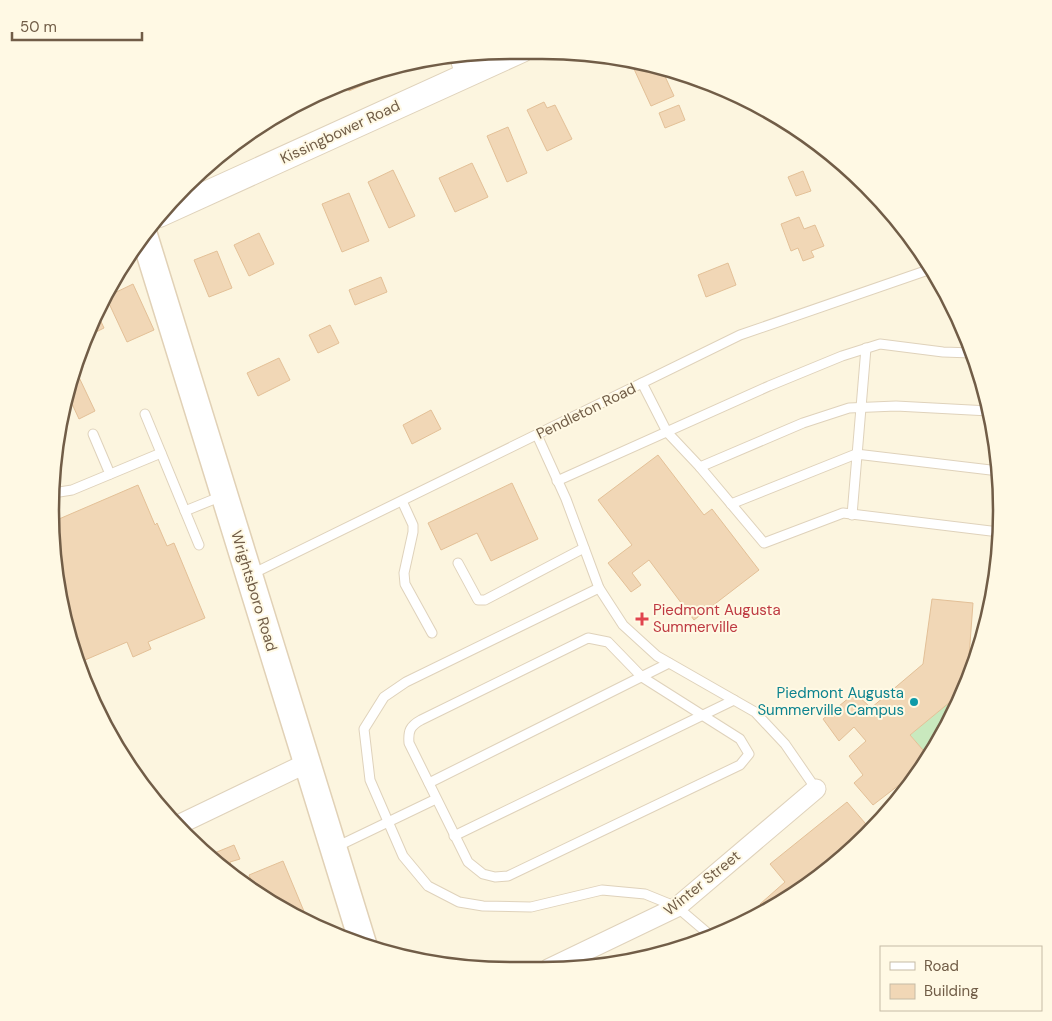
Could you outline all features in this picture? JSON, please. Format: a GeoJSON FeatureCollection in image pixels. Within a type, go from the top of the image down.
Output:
{"type":"FeatureCollection","features":[{"type":"Feature","properties":{"kind":"main road","name":"Wrightsboro Road"},"geometry":{"type":"LineString","coordinates":[[146,243],[361,936]]}},
{"type":"Feature","properties":{"kind":"street","name":"Kissingbower Road"},"geometry":{"type":"LineString","coordinates":[[179,204],[462,65],[482,60]]}},
{"type":"Feature","properties":{"kind":"street"},"geometry":{"type":"LineString","coordinates":[[184,823],[307,763]]}},
{"type":"Feature","properties":{"kind":"street","name":"Winter Street"},"geometry":{"type":"LineString","coordinates":[[565,961],[663,916],[677,907],[816,788]]}},
{"type":"Feature","properties":{"kind":"lane","name":"Pendleton Road"},"geometry":{"type":"LineString","coordinates":[[249,575],[740,335],[924,271]]}},
{"type":"Feature","properties":{"kind":"lane"},"geometry":{"type":"LineString","coordinates":[[557,481],[769,386],[866,348],[880,344],[964,353]]}},
{"type":"Feature","properties":{"kind":"lane"},"geometry":{"type":"LineString","coordinates":[[852,514],[866,348]]}},
{"type":"Feature","properties":{"kind":"lane"},"geometry":{"type":"LineString","coordinates":[[642,383],[667,432],[700,467],[764,543],[843,513],[992,531]]}},
{"type":"Feature","properties":{"kind":"lane"},"geometry":{"type":"LineString","coordinates":[[700,467],[803,423],[849,408],[896,406],[982,411]]}},
{"type":"Feature","properties":{"kind":"lane"},"geometry":{"type":"LineString","coordinates":[[145,414],[199,545]]}},
{"type":"Feature","properties":{"kind":"lane"},"geometry":{"type":"LineString","coordinates":[[93,434],[110,474]]}},
{"type":"Feature","properties":{"kind":"lane"},"geometry":{"type":"LineString","coordinates":[[537,435],[599,588],[622,625],[657,656],[755,712],[785,744],[816,788]]}},
{"type":"Feature","properties":{"kind":"lane"},"geometry":{"type":"LineString","coordinates":[[60,492],[72,490],[161,453]]}},
{"type":"Feature","properties":{"kind":"lane"},"geometry":{"type":"LineString","coordinates":[[731,504],[856,454],[991,470]]}},
{"type":"Feature","properties":{"kind":"lane"},"geometry":{"type":"LineString","coordinates":[[185,511],[224,494]]}},
{"type":"Feature","properties":{"kind":"lane"},"geometry":{"type":"LineString","coordinates":[[402,501],[413,525],[404,573],[405,584],[432,633]]}},
{"type":"Feature","properties":{"kind":"lane"},"geometry":{"type":"LineString","coordinates":[[458,563],[478,600],[485,600],[584,548]]}},
{"type":"Feature","properties":{"kind":"lane"},"geometry":{"type":"LineString","coordinates":[[599,588],[406,682],[384,697],[364,729],[370,780],[403,856],[428,886],[459,902],[483,906],[531,908],[602,890],[645,894],[677,907],[705,931]]}},
{"type":"Feature","properties":{"kind":"lane"},"geometry":{"type":"LineString","coordinates":[[588,638],[608,642],[642,677],[704,715],[740,740],[749,754],[740,765],[508,876],[495,877],[483,874],[468,862],[409,743],[408,733],[412,725],[588,638]]}},
{"type":"Feature","properties":{"kind":"lane"},"geometry":{"type":"LineString","coordinates":[[429,783],[669,663]]}},
{"type":"Feature","properties":{"kind":"lane"},"geometry":{"type":"LineString","coordinates":[[454,836],[734,700]]}},
{"type":"Feature","properties":{"kind":"lane"},"geometry":{"type":"LineString","coordinates":[[334,848],[436,799]]}},
{"type":"Feature","properties":{"kind":"green space"},"geometry":{"type":"Polygon","coordinates":[[[950,702],[951,702],[924,751],[910,735],[950,702]]]}},
{"type":"Feature","properties":{"kind":"building"},"geometry":{"type":"Polygon","coordinates":[[[634,69],[665,76],[674,96],[651,106],[634,69]]]}},
{"type":"Feature","properties":{"kind":"building"},"geometry":{"type":"Polygon","coordinates":[[[374,80],[349,91],[348,89],[374,80]]]}},
{"type":"Feature","properties":{"kind":"building"},"geometry":{"type":"Polygon","coordinates":[[[544,102],[547,108],[555,105],[572,139],[547,151],[527,110],[544,102]]]}},
{"type":"Feature","properties":{"kind":"building"},"geometry":{"type":"Polygon","coordinates":[[[679,105],[685,120],[665,128],[659,113],[679,105]]]}},
{"type":"Feature","properties":{"kind":"building"},"geometry":{"type":"Polygon","coordinates":[[[508,127],[527,173],[507,182],[487,136],[508,127]]]}},
{"type":"Feature","properties":{"kind":"building"},"geometry":{"type":"Polygon","coordinates":[[[472,163],[488,197],[455,212],[439,178],[472,163]]]}},
{"type":"Feature","properties":{"kind":"building"},"geometry":{"type":"Polygon","coordinates":[[[393,170],[415,216],[389,228],[368,182],[393,170]]]}},
{"type":"Feature","properties":{"kind":"building"},"geometry":{"type":"Polygon","coordinates":[[[803,171],[811,191],[796,196],[788,177],[803,171]]]}},
{"type":"Feature","properties":{"kind":"building"},"geometry":{"type":"Polygon","coordinates":[[[349,193],[369,241],[342,252],[322,204],[349,193]]]}},
{"type":"Feature","properties":{"kind":"building"},"geometry":{"type":"Polygon","coordinates":[[[799,217],[804,229],[815,225],[824,246],[811,251],[814,257],[803,261],[798,248],[791,251],[781,224],[799,217]]]}},
{"type":"Feature","properties":{"kind":"building"},"geometry":{"type":"Polygon","coordinates":[[[259,233],[274,264],[249,276],[234,245],[259,233]]]}},
{"type":"Feature","properties":{"kind":"building"},"geometry":{"type":"Polygon","coordinates":[[[217,251],[232,288],[209,297],[194,260],[217,251]]]}},
{"type":"Feature","properties":{"kind":"building"},"geometry":{"type":"Polygon","coordinates":[[[728,263],[736,285],[706,297],[698,275],[728,263]]]}},
{"type":"Feature","properties":{"kind":"building"},"geometry":{"type":"Polygon","coordinates":[[[381,277],[387,292],[355,305],[349,290],[381,277]]]}},
{"type":"Feature","properties":{"kind":"building"},"geometry":{"type":"Polygon","coordinates":[[[133,284],[154,330],[127,342],[109,304],[115,293],[133,284]]]}},
{"type":"Feature","properties":{"kind":"building"},"geometry":{"type":"Polygon","coordinates":[[[101,321],[104,328],[96,332],[101,321]]]}},
{"type":"Feature","properties":{"kind":"building"},"geometry":{"type":"Polygon","coordinates":[[[330,325],[339,343],[318,353],[309,335],[330,325]]]}},
{"type":"Feature","properties":{"kind":"building"},"geometry":{"type":"Polygon","coordinates":[[[279,358],[290,380],[258,396],[247,373],[279,358]]]}},
{"type":"Feature","properties":{"kind":"building"},"geometry":{"type":"Polygon","coordinates":[[[79,378],[95,411],[79,419],[72,403],[79,378]]]}},
{"type":"Feature","properties":{"kind":"building"},"geometry":{"type":"Polygon","coordinates":[[[431,410],[441,429],[412,444],[403,425],[431,410]]]}},
{"type":"Feature","properties":{"kind":"building"},"geometry":{"type":"Polygon","coordinates":[[[658,455],[704,515],[712,509],[759,570],[694,620],[649,560],[632,573],[641,585],[631,592],[608,563],[632,545],[598,500],[658,455]]]}},
{"type":"Feature","properties":{"kind":"building"},"geometry":{"type":"Polygon","coordinates":[[[512,483],[538,539],[491,561],[477,533],[441,550],[428,523],[512,483]]]}},
{"type":"Feature","properties":{"kind":"building"},"geometry":{"type":"Polygon","coordinates":[[[138,485],[155,525],[157,523],[167,546],[174,543],[205,618],[148,642],[151,649],[133,657],[127,642],[85,660],[67,599],[59,519],[138,485]]]}},
{"type":"Feature","properties":{"kind":"building","name":"Piedmont Augusta Summerville Campus"},"geometry":{"type":"Polygon","coordinates":[[[932,599],[973,603],[969,656],[951,702],[910,735],[924,751],[900,786],[873,805],[854,783],[863,775],[849,756],[866,741],[854,727],[839,741],[823,719],[855,693],[871,708],[923,664],[932,599]]]}},
{"type":"Feature","properties":{"kind":"building"},"geometry":{"type":"Polygon","coordinates":[[[847,802],[866,824],[817,869],[761,905],[760,904],[785,882],[770,864],[847,802]]]}},
{"type":"Feature","properties":{"kind":"building"},"geometry":{"type":"Polygon","coordinates":[[[234,845],[240,859],[230,862],[231,866],[216,852],[234,845]]]}},
{"type":"Feature","properties":{"kind":"building"},"geometry":{"type":"Polygon","coordinates":[[[283,861],[304,912],[260,886],[251,880],[249,875],[283,861]]]}},
{"type":"Feature","properties":{"kind":"place","name":"Piedmont Augusta Summerville"},"geometry":{"type":"Point","coordinates":[642,619]}},
{"type":"Feature","properties":{"kind":"place","name":"Piedmont Augusta Summerville Campus"},"geometry":{"type":"Point","coordinates":[914,702]}}]}
